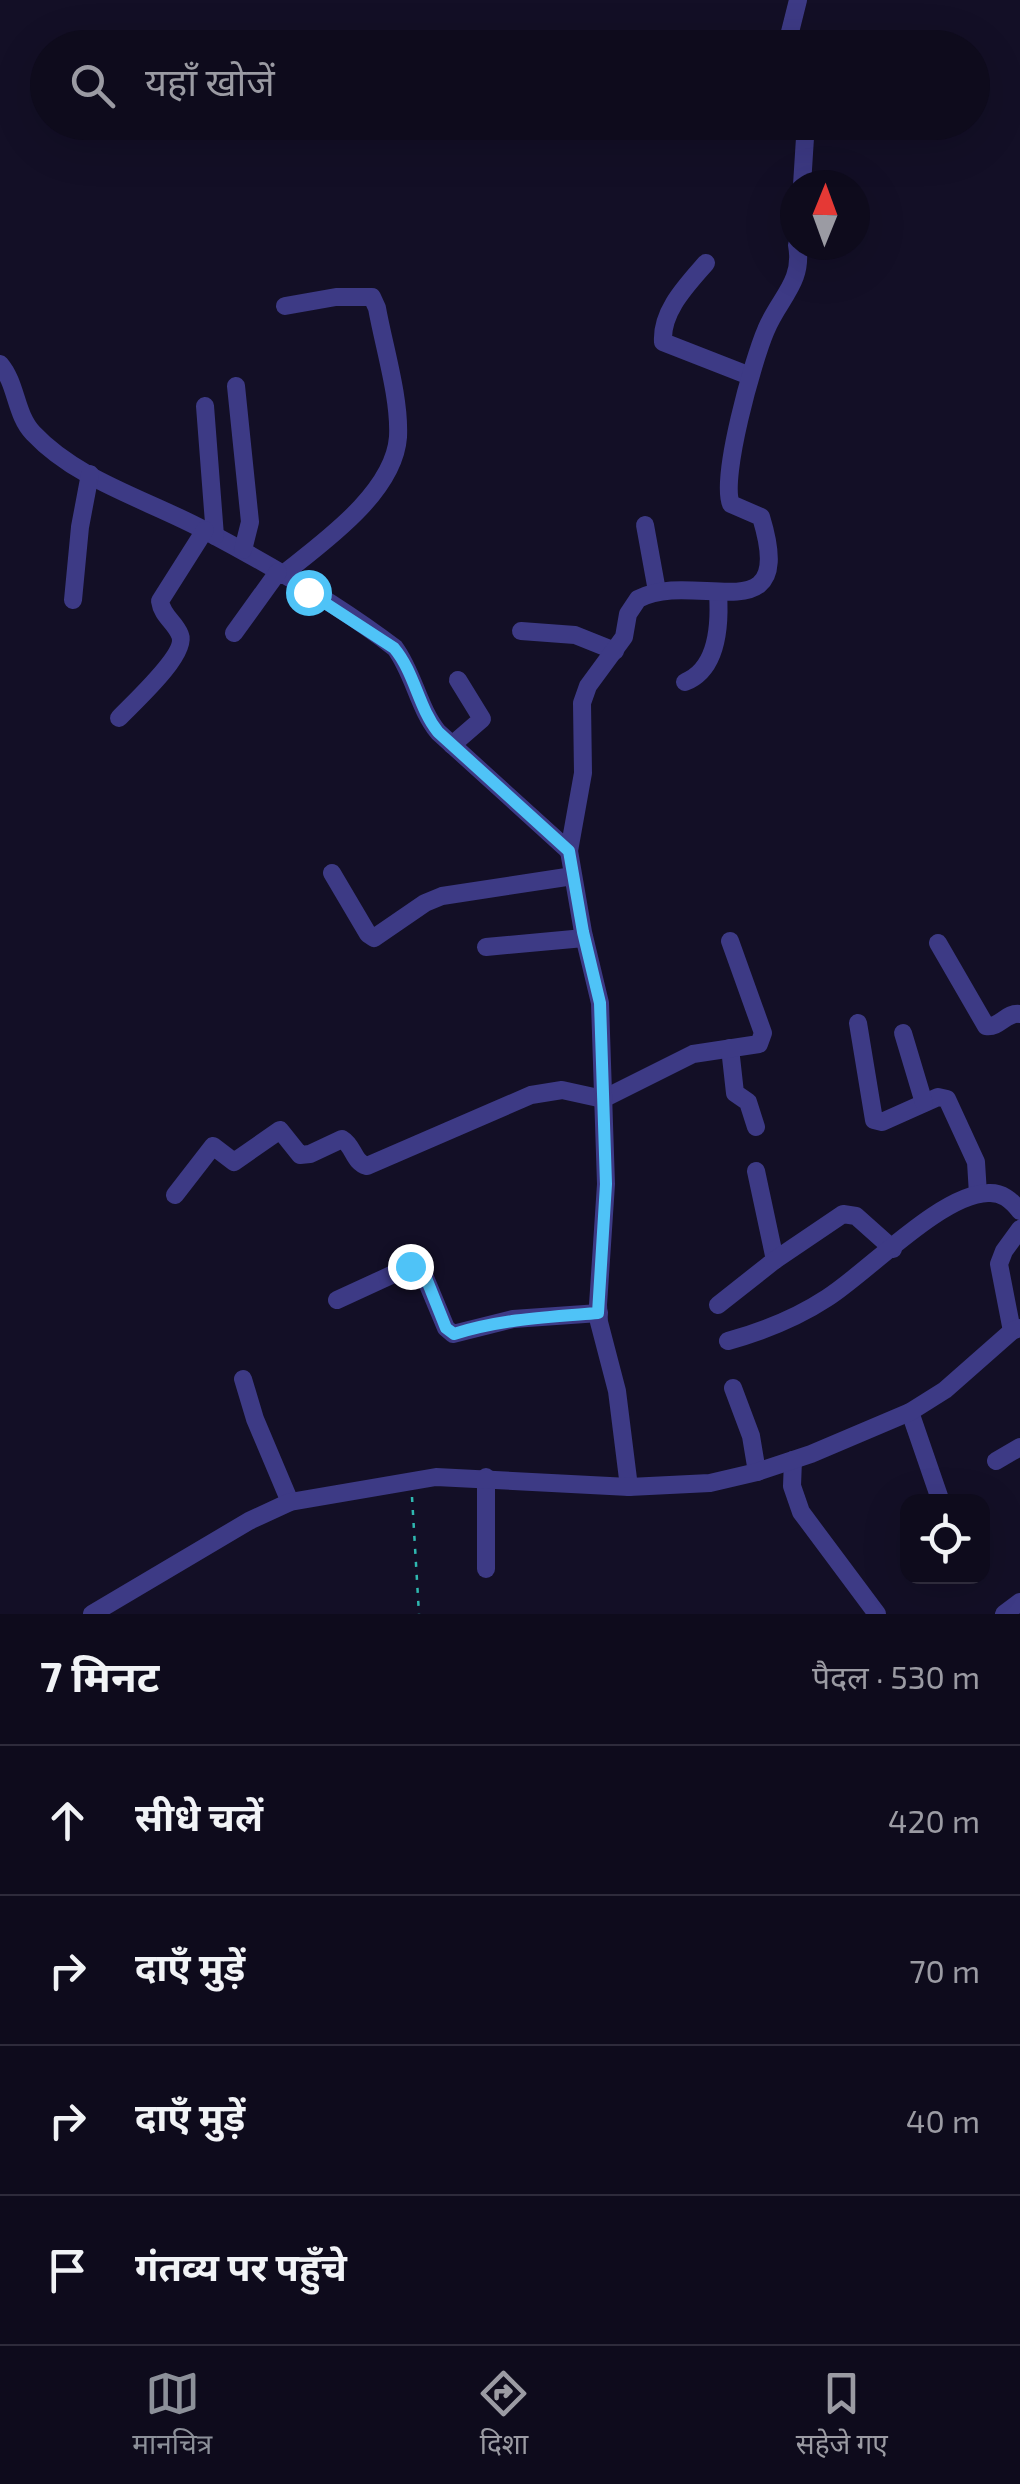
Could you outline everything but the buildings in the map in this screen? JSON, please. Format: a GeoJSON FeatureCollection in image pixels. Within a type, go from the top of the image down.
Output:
{"type":"FeatureCollection","features":[{"type":"Feature","properties":{"kind":"street"},"geometry":{"type":"LineString","coordinates":[[790,30],[798,0]]}},
{"type":"Feature","properties":{"kind":"street"},"geometry":{"type":"LineString","coordinates":[[803,170],[805,140]]}},
{"type":"Feature","properties":{"kind":"street"},"geometry":{"type":"LineString","coordinates":[[629,1486],[617,1391],[598,1313],[606,1184],[600,1003],[569,851],[583,773],[582,703],[588,686],[624,637],[632,605],[638,599],[673,588],[718,594],[757,586],[767,578],[760,518],[736,509],[728,496],[750,376],[771,320],[798,274],[798,260]]}},
{"type":"Feature","properties":{"kind":"street"},"geometry":{"type":"LineString","coordinates":[[706,263],[670,311],[662,331],[663,342],[750,376]]}},
{"type":"Feature","properties":{"kind":"street"},"geometry":{"type":"LineString","coordinates":[[234,632],[280,574],[347,522],[368,500],[387,470],[398,437],[376,301],[359,294],[285,306]]}},
{"type":"Feature","properties":{"kind":"street"},"geometry":{"type":"LineString","coordinates":[[0,364],[29,429],[90,474],[243,550],[394,648],[428,720],[569,851]]}},
{"type":"Feature","properties":{"kind":"street"},"geometry":{"type":"LineString","coordinates":[[236,386],[250,522],[243,550]]}},
{"type":"Feature","properties":{"kind":"street"},"geometry":{"type":"LineString","coordinates":[[119,718],[180,648],[180,635],[160,601],[210,533],[205,406]]}},
{"type":"Feature","properties":{"kind":"street"},"geometry":{"type":"LineString","coordinates":[[74,600],[80,527],[90,474]]}},
{"type":"Feature","properties":{"kind":"street"},"geometry":{"type":"LineString","coordinates":[[645,525],[657,591]]}},
{"type":"Feature","properties":{"kind":"street"},"geometry":{"type":"LineString","coordinates":[[685,682],[699,672],[712,649],[719,628],[718,594]]}},
{"type":"Feature","properties":{"kind":"street"},"geometry":{"type":"LineString","coordinates":[[521,631],[574,635],[615,651]]}},
{"type":"Feature","properties":{"kind":"street"},"geometry":{"type":"LineString","coordinates":[[452,745],[482,718],[458,680]]}},
{"type":"Feature","properties":{"kind":"street"},"geometry":{"type":"LineString","coordinates":[[332,873],[374,938],[442,896],[573,876]]}},
{"type":"Feature","properties":{"kind":"street"},"geometry":{"type":"LineString","coordinates":[[486,947],[584,938]]}},
{"type":"Feature","properties":{"kind":"street"},"geometry":{"type":"LineString","coordinates":[[175,1195],[210,1148],[217,1146],[234,1162],[280,1130],[300,1155],[342,1140],[367,1166],[540,1092],[562,1090],[603,1100],[676,1060],[759,1044],[764,1038],[730,941]]}},
{"type":"Feature","properties":{"kind":"street"},"geometry":{"type":"LineString","coordinates":[[938,943],[986,1026],[1020,1014]]}},
{"type":"Feature","properties":{"kind":"street"},"geometry":{"type":"LineString","coordinates":[[858,1023],[874,1120],[882,1122],[938,1096],[950,1104],[976,1162],[978,1194]]}},
{"type":"Feature","properties":{"kind":"street"},"geometry":{"type":"LineString","coordinates":[[902,1033],[924,1103]]}},
{"type":"Feature","properties":{"kind":"street"},"geometry":{"type":"LineString","coordinates":[[730,1048],[735,1092],[748,1102],[756,1127]]}},
{"type":"Feature","properties":{"kind":"street"},"geometry":{"type":"LineString","coordinates":[[756,1171],[775,1260]]}},
{"type":"Feature","properties":{"kind":"street"},"geometry":{"type":"LineString","coordinates":[[728,1341],[798,1316],[848,1285],[929,1218],[978,1194],[1002,1195],[1020,1211]]}},
{"type":"Feature","properties":{"kind":"street"},"geometry":{"type":"LineString","coordinates":[[718,1305],[775,1260],[847,1213],[856,1216],[893,1249]]}},
{"type":"Feature","properties":{"kind":"street"},"geometry":{"type":"LineString","coordinates":[[92,1614],[249,1521],[290,1502],[411,1480],[486,1478],[629,1486],[710,1483],[793,1460],[910,1412],[945,1390],[1016,1330],[999,1264],[1020,1229]]}},
{"type":"Feature","properties":{"kind":"street"},"geometry":{"type":"LineString","coordinates":[[337,1300],[413,1265],[422,1268],[446,1328],[454,1334],[512,1320],[598,1313]]}},
{"type":"Feature","properties":{"kind":"street"},"geometry":{"type":"LineString","coordinates":[[243,1379],[255,1419],[290,1502]]}},
{"type":"Feature","properties":{"kind":"street"},"geometry":{"type":"LineString","coordinates":[[733,1388],[751,1436],[757,1472]]}},
{"type":"Feature","properties":{"kind":"street"},"geometry":{"type":"LineString","coordinates":[[910,1412],[939,1494]]}},
{"type":"Feature","properties":{"kind":"street"},"geometry":{"type":"LineString","coordinates":[[996,1461],[1020,1447]]}},
{"type":"Feature","properties":{"kind":"street"},"geometry":{"type":"LineString","coordinates":[[793,1460],[794,1497],[802,1512],[877,1614]]}},
{"type":"Feature","properties":{"kind":"street"},"geometry":{"type":"LineString","coordinates":[[486,1478],[486,1569]]}},
{"type":"Feature","properties":{"kind":"street"},"geometry":{"type":"LineString","coordinates":[[1004,1614],[1020,1602]]}},
{"type":"Feature","properties":{"kind":"path"},"geometry":{"type":"LineString","coordinates":[[411,1480],[419,1614]]}},
{"type":"Feature","properties":{"kind":"route"},"geometry":{"type":"LineString","coordinates":[[308,592],[394,648],[428,720],[438,732],[569,851],[600,1003],[606,1184],[598,1313],[512,1320],[454,1334],[446,1328],[422,1268],[410,1266]]}}]}
